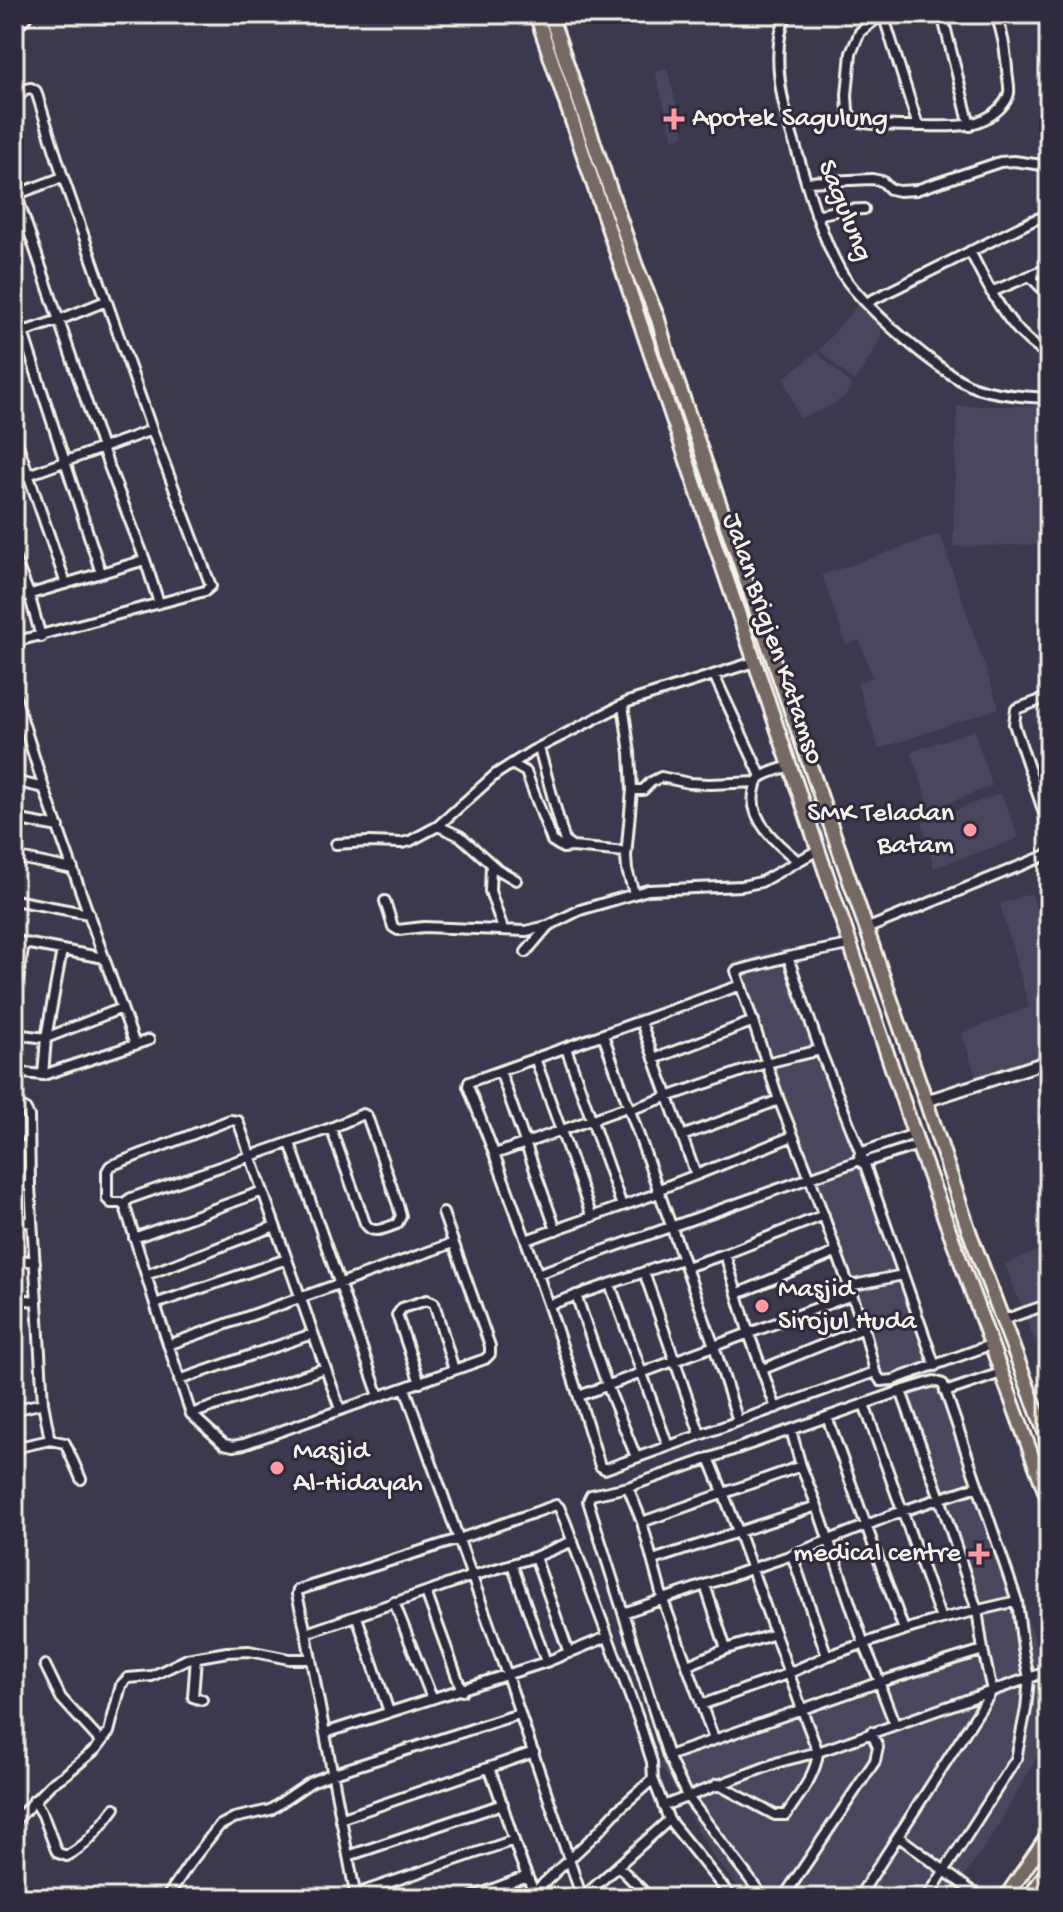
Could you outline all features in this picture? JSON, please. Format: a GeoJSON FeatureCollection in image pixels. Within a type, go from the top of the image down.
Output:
{"type":"FeatureCollection","features":[{"type":"Feature","properties":{"kind":"highway","name":"Jalan Brigjen Katamso"},"geometry":{"type":"LineString","coordinates":[[536,14],[916,1140],[1049,1502]]}},
{"type":"Feature","properties":{"kind":"highway","name":"Jalan Brigjen Katamso"},"geometry":{"type":"LineString","coordinates":[[550,14],[636,266],[658,319],[969,1231],[1049,1443]]}},
{"type":"Feature","properties":{"kind":"highway"},"geometry":{"type":"LineString","coordinates":[[604,217],[618,213]]}},
{"type":"Feature","properties":{"kind":"highway"},"geometry":{"type":"LineString","coordinates":[[1005,1898],[1049,1834]]}},
{"type":"Feature","properties":{"kind":"highway"},"geometry":{"type":"LineString","coordinates":[[1029,1898],[1049,1868]]}},
{"type":"Feature","properties":{"kind":"main road"},"geometry":{"type":"LineString","coordinates":[[14,29],[27,14]]}},
{"type":"Feature","properties":{"kind":"street","name":"Sagulung"},"geometry":{"type":"LineString","coordinates":[[787,14],[779,52],[779,73],[788,119],[816,215],[841,273],[866,303],[946,371],[976,388],[1022,397],[1049,398]]}},
{"type":"Feature","properties":{"kind":"street"},"geometry":{"type":"LineString","coordinates":[[918,126],[882,14],[860,32],[851,53],[847,95],[848,111],[854,121],[870,125],[918,126],[970,126],[990,116],[1009,95],[1005,48],[995,14]]}},
{"type":"Feature","properties":{"kind":"street"},"geometry":{"type":"LineString","coordinates":[[942,14],[970,126]]}},
{"type":"Feature","properties":{"kind":"street"},"geometry":{"type":"LineString","coordinates":[[14,101],[25,89],[36,91],[106,301],[211,586],[205,591],[14,642]]}},
{"type":"Feature","properties":{"kind":"street"},"geometry":{"type":"LineString","coordinates":[[806,182],[872,179],[882,181],[890,189],[916,190],[1000,162],[1049,166]]}},
{"type":"Feature","properties":{"kind":"street"},"geometry":{"type":"LineString","coordinates":[[63,177],[15,194],[159,603]]}},
{"type":"Feature","properties":{"kind":"street"},"geometry":{"type":"LineString","coordinates":[[816,215],[864,209]]}},
{"type":"Feature","properties":{"kind":"street"},"geometry":{"type":"LineString","coordinates":[[866,303],[1049,215]]}},
{"type":"Feature","properties":{"kind":"street"},"geometry":{"type":"LineString","coordinates":[[970,251],[991,292],[1021,334],[1049,355]]}},
{"type":"Feature","properties":{"kind":"street"},"geometry":{"type":"LineString","coordinates":[[991,292],[1049,268]]}},
{"type":"Feature","properties":{"kind":"street"},"geometry":{"type":"LineString","coordinates":[[1030,276],[1049,296]]}},
{"type":"Feature","properties":{"kind":"street"},"geometry":{"type":"LineString","coordinates":[[101,573],[18,333],[106,301]]}},
{"type":"Feature","properties":{"kind":"street"},"geometry":{"type":"LineString","coordinates":[[14,480],[152,430]]}},
{"type":"Feature","properties":{"kind":"street"},"geometry":{"type":"LineString","coordinates":[[14,433],[66,584]]}},
{"type":"Feature","properties":{"kind":"street"},"geometry":{"type":"LineString","coordinates":[[14,557],[41,637]]}},
{"type":"Feature","properties":{"kind":"street"},"geometry":{"type":"LineString","coordinates":[[14,599],[145,560]]}},
{"type":"Feature","properties":{"kind":"street"},"geometry":{"type":"LineString","coordinates":[[336,844],[410,841],[438,826],[496,774],[539,748],[623,705],[754,662]]}},
{"type":"Feature","properties":{"kind":"street"},"geometry":{"type":"LineString","coordinates":[[714,675],[759,779],[753,795],[754,809],[779,845],[798,861]]}},
{"type":"Feature","properties":{"kind":"street"},"geometry":{"type":"LineString","coordinates":[[14,693],[44,788],[135,1045]]}},
{"type":"Feature","properties":{"kind":"street"},"geometry":{"type":"LineString","coordinates":[[1048,701],[1016,709],[1014,724],[1045,801],[1049,828]]}},
{"type":"Feature","properties":{"kind":"street"},"geometry":{"type":"LineString","coordinates":[[623,705],[632,790],[627,870],[634,893]]}},
{"type":"Feature","properties":{"kind":"street"},"geometry":{"type":"LineString","coordinates":[[539,748],[565,842],[572,847]]}},
{"type":"Feature","properties":{"kind":"street"},"geometry":{"type":"LineString","coordinates":[[512,764],[526,772],[552,841],[563,848],[626,852]]}},
{"type":"Feature","properties":{"kind":"street"},"geometry":{"type":"LineString","coordinates":[[632,790],[643,790],[661,777],[710,784],[759,779],[790,766]]}},
{"type":"Feature","properties":{"kind":"street"},"geometry":{"type":"LineString","coordinates":[[14,781],[44,788]]}},
{"type":"Feature","properties":{"kind":"street"},"geometry":{"type":"LineString","coordinates":[[14,819],[59,827]]}},
{"type":"Feature","properties":{"kind":"street"},"geometry":{"type":"LineString","coordinates":[[438,826],[460,836],[491,865],[516,880]]}},
{"type":"Feature","properties":{"kind":"street"},"geometry":{"type":"LineString","coordinates":[[385,901],[393,927],[398,930],[424,927],[526,931],[548,926],[580,910],[648,890],[742,886],[761,882],[818,850]]}},
{"type":"Feature","properties":{"kind":"street"},"geometry":{"type":"LineString","coordinates":[[866,929],[1049,854]]}},
{"type":"Feature","properties":{"kind":"street"},"geometry":{"type":"LineString","coordinates":[[14,857],[73,869]]}},
{"type":"Feature","properties":{"kind":"street"},"geometry":{"type":"LineString","coordinates":[[491,865],[490,891],[503,929]]}},
{"type":"Feature","properties":{"kind":"street"},"geometry":{"type":"LineString","coordinates":[[14,900],[89,914]]}},
{"type":"Feature","properties":{"kind":"street"},"geometry":{"type":"LineString","coordinates":[[526,952],[548,926]]}},
{"type":"Feature","properties":{"kind":"street"},"geometry":{"type":"LineString","coordinates":[[14,941],[104,958]]}},
{"type":"Feature","properties":{"kind":"street"},"geometry":{"type":"LineString","coordinates":[[14,1005],[24,943]]}},
{"type":"Feature","properties":{"kind":"street"},"geometry":{"type":"LineString","coordinates":[[849,945],[737,970],[779,1100],[824,1215],[864,1328],[875,1372],[881,1381],[935,1366],[990,1345]]}},
{"type":"Feature","properties":{"kind":"street"},"geometry":{"type":"LineString","coordinates":[[43,1075],[46,1038],[62,950]]}},
{"type":"Feature","properties":{"kind":"street"},"geometry":{"type":"LineString","coordinates":[[788,957],[935,1366]]}},
{"type":"Feature","properties":{"kind":"street"},"geometry":{"type":"LineString","coordinates":[[741,985],[473,1080],[468,1086],[549,1305],[600,1466],[605,1469],[875,1372]]}},
{"type":"Feature","properties":{"kind":"street"},"geometry":{"type":"LineString","coordinates":[[14,1034],[46,1038],[122,1008]]}},
{"type":"Feature","properties":{"kind":"street"},"geometry":{"type":"LineString","coordinates":[[654,1059],[754,1021]]}},
{"type":"Feature","properties":{"kind":"street"},"geometry":{"type":"LineString","coordinates":[[641,1022],[696,1175]]}},
{"type":"Feature","properties":{"kind":"street"},"geometry":{"type":"LineString","coordinates":[[603,1035],[738,1421]]}},
{"type":"Feature","properties":{"kind":"street"},"geometry":{"type":"LineString","coordinates":[[14,1072],[43,1075],[149,1040]]}},
{"type":"Feature","properties":{"kind":"street"},"geometry":{"type":"LineString","coordinates":[[566,1048],[622,1206]]}},
{"type":"Feature","properties":{"kind":"street"},"geometry":{"type":"LineString","coordinates":[[495,1154],[766,1063],[820,1050]]}},
{"type":"Feature","properties":{"kind":"street"},"geometry":{"type":"LineString","coordinates":[[535,1058],[592,1217]]}},
{"type":"Feature","properties":{"kind":"street"},"geometry":{"type":"LineString","coordinates":[[926,1101],[1049,1061]]}},
{"type":"Feature","properties":{"kind":"street"},"geometry":{"type":"LineString","coordinates":[[500,1071],[556,1230]]}},
{"type":"Feature","properties":{"kind":"street"},"geometry":{"type":"LineString","coordinates":[[682,1136],[779,1100]]}},
{"type":"Feature","properties":{"kind":"street"},"geometry":{"type":"LineString","coordinates":[[14,1107],[28,1112],[43,1403],[50,1440]]}},
{"type":"Feature","properties":{"kind":"street"},"geometry":{"type":"LineString","coordinates":[[331,1128],[369,1229],[374,1231],[397,1224],[401,1216],[398,1205],[367,1116],[363,1114],[290,1143],[251,1155],[131,1198],[124,1203],[111,1203],[107,1199],[107,1171],[110,1166],[230,1120],[238,1121],[251,1155],[287,1259],[299,1298],[340,1409]]}},
{"type":"Feature","properties":{"kind":"street"},"geometry":{"type":"LineString","coordinates":[[526,1240],[622,1206],[793,1136]]}},
{"type":"Feature","properties":{"kind":"street"},"geometry":{"type":"LineString","coordinates":[[860,1153],[916,1140]]}},
{"type":"Feature","properties":{"kind":"street"},"geometry":{"type":"LineString","coordinates":[[537,1274],[860,1163],[916,1140]]}},
{"type":"Feature","properties":{"kind":"street"},"geometry":{"type":"LineString","coordinates":[[290,1143],[379,1396]]}},
{"type":"Feature","properties":{"kind":"street"},"geometry":{"type":"LineString","coordinates":[[14,1145],[29,1147]]}},
{"type":"Feature","properties":{"kind":"street"},"geometry":{"type":"LineString","coordinates":[[14,1184],[30,1186]]}},
{"type":"Feature","properties":{"kind":"street"},"geometry":{"type":"LineString","coordinates":[[134,1238],[263,1191]]}},
{"type":"Feature","properties":{"kind":"street"},"geometry":{"type":"LineString","coordinates":[[124,1203],[191,1414],[224,1444],[233,1446],[420,1383],[485,1359],[490,1354],[490,1346],[443,1213]]}},
{"type":"Feature","properties":{"kind":"street"},"geometry":{"type":"LineString","coordinates":[[549,1305],[644,1272],[725,1254],[824,1215]]}},
{"type":"Feature","properties":{"kind":"street"},"geometry":{"type":"LineString","coordinates":[[14,1220],[32,1223]]}},
{"type":"Feature","properties":{"kind":"street"},"geometry":{"type":"LineString","coordinates":[[146,1275],[275,1226]]}},
{"type":"Feature","properties":{"kind":"street"},"geometry":{"type":"LineString","coordinates":[[168,1345],[453,1243]]}},
{"type":"Feature","properties":{"kind":"street"},"geometry":{"type":"LineString","coordinates":[[737,1294],[837,1252]]}},
{"type":"Feature","properties":{"kind":"street"},"geometry":{"type":"LineString","coordinates":[[725,1254],[776,1408]]}},
{"type":"Feature","properties":{"kind":"street"},"geometry":{"type":"LineString","coordinates":[[14,1259],[35,1262]]}},
{"type":"Feature","properties":{"kind":"street"},"geometry":{"type":"LineString","coordinates":[[155,1304],[287,1259]]}},
{"type":"Feature","properties":{"kind":"street"},"geometry":{"type":"LineString","coordinates":[[644,1272],[700,1434]]}},
{"type":"Feature","properties":{"kind":"street"},"geometry":{"type":"LineString","coordinates":[[579,1396],[749,1334],[851,1290],[903,1275]]}},
{"type":"Feature","properties":{"kind":"street"},"geometry":{"type":"LineString","coordinates":[[610,1284],[668,1446]]}},
{"type":"Feature","properties":{"kind":"street"},"geometry":{"type":"LineString","coordinates":[[576,1295],[636,1457]]}},
{"type":"Feature","properties":{"kind":"street"},"geometry":{"type":"LineString","coordinates":[[14,1299],[37,1301]]}},
{"type":"Feature","properties":{"kind":"street"},"geometry":{"type":"LineString","coordinates":[[420,1383],[397,1315],[402,1308],[427,1300],[434,1303],[454,1370]]}},
{"type":"Feature","properties":{"kind":"street"},"geometry":{"type":"LineString","coordinates":[[1003,1320],[1049,1304]]}},
{"type":"Feature","properties":{"kind":"street"},"geometry":{"type":"LineString","coordinates":[[763,1369],[864,1328]]}},
{"type":"Feature","properties":{"kind":"street"},"geometry":{"type":"LineString","coordinates":[[179,1380],[312,1334]]}},
{"type":"Feature","properties":{"kind":"street"},"geometry":{"type":"LineString","coordinates":[[191,1414],[325,1368]]}},
{"type":"Feature","properties":{"kind":"street"},"geometry":{"type":"LineString","coordinates":[[945,1392],[1001,1373]]}},
{"type":"Feature","properties":{"kind":"street"},"geometry":{"type":"LineString","coordinates":[[764,1898],[687,1796],[668,1756],[588,1501],[591,1495],[628,1487],[934,1381],[943,1384],[1017,1601],[1029,1678],[1016,1759],[927,1898]]}},
{"type":"Feature","properties":{"kind":"street"},"geometry":{"type":"LineString","coordinates":[[405,1388],[534,1752],[582,1898],[669,1820]]}},
{"type":"Feature","properties":{"kind":"street"},"geometry":{"type":"LineString","coordinates":[[858,1898],[992,1691],[977,1610],[901,1391]]}},
{"type":"Feature","properties":{"kind":"street"},"geometry":{"type":"LineString","coordinates":[[14,1410],[43,1403]]}},
{"type":"Feature","properties":{"kind":"street"},"geometry":{"type":"LineString","coordinates":[[864,1404],[941,1619]]}},
{"type":"Feature","properties":{"kind":"street"},"geometry":{"type":"LineString","coordinates":[[827,1417],[904,1630]]}},
{"type":"Feature","properties":{"kind":"street"},"geometry":{"type":"LineString","coordinates":[[791,1430],[801,1466],[895,1725]]}},
{"type":"Feature","properties":{"kind":"street"},"geometry":{"type":"LineString","coordinates":[[14,1448],[50,1440],[65,1443],[81,1479]]}},
{"type":"Feature","properties":{"kind":"street"},"geometry":{"type":"LineString","coordinates":[[709,1458],[739,1531],[787,1674],[818,1752],[813,1772],[786,1815],[775,1815],[717,1784]]}},
{"type":"Feature","properties":{"kind":"street"},"geometry":{"type":"LineString","coordinates":[[642,1522],[801,1466]]}},
{"type":"Feature","properties":{"kind":"street"},"geometry":{"type":"LineString","coordinates":[[623,1613],[978,1486]]}},
{"type":"Feature","properties":{"kind":"street"},"geometry":{"type":"LineString","coordinates":[[628,1487],[642,1522],[663,1600],[714,1739]]}},
{"type":"Feature","properties":{"kind":"street"},"geometry":{"type":"LineString","coordinates":[[514,1840],[356,1896],[297,1594],[298,1590],[556,1505],[573,1541],[638,1718],[652,1762],[653,1779],[669,1820],[727,1896]]}},
{"type":"Feature","properties":{"kind":"street"},"geometry":{"type":"LineString","coordinates":[[653,1560],[817,1506]]}},
{"type":"Feature","properties":{"kind":"street"},"geometry":{"type":"LineString","coordinates":[[306,1633],[535,1557],[573,1541]]}},
{"type":"Feature","properties":{"kind":"street"},"geometry":{"type":"LineString","coordinates":[[792,1555],[827,1656]]}},
{"type":"Feature","properties":{"kind":"street"},"geometry":{"type":"LineString","coordinates":[[535,1557],[569,1653]]}},
{"type":"Feature","properties":{"kind":"street"},"geometry":{"type":"LineString","coordinates":[[512,1564],[546,1662]]}},
{"type":"Feature","properties":{"kind":"street"},"geometry":{"type":"LineString","coordinates":[[705,1585],[726,1649]]}},
{"type":"Feature","properties":{"kind":"street"},"geometry":{"type":"LineString","coordinates":[[426,1592],[462,1691]]}},
{"type":"Feature","properties":{"kind":"street"},"geometry":{"type":"LineString","coordinates":[[701,1705],[904,1630],[1017,1601]]}},
{"type":"Feature","properties":{"kind":"street"},"geometry":{"type":"LineString","coordinates":[[394,1602],[432,1698]]}},
{"type":"Feature","properties":{"kind":"street"},"geometry":{"type":"LineString","coordinates":[[357,1617],[389,1712]]}},
{"type":"Feature","properties":{"kind":"street"},"geometry":{"type":"LineString","coordinates":[[688,1665],[775,1634]]}},
{"type":"Feature","properties":{"kind":"street"},"geometry":{"type":"LineString","coordinates":[[325,1733],[462,1691],[607,1637]]}},
{"type":"Feature","properties":{"kind":"street"},"geometry":{"type":"LineString","coordinates":[[668,1756],[880,1682],[983,1650]]}},
{"type":"Feature","properties":{"kind":"street"},"geometry":{"type":"LineString","coordinates":[[14,1822],[51,1784],[80,1763],[109,1732],[124,1681],[128,1678],[159,1674],[196,1657],[235,1651],[311,1659]]}},
{"type":"Feature","properties":{"kind":"street"},"geometry":{"type":"LineString","coordinates":[[196,1657],[193,1697],[202,1700]]}},
{"type":"Feature","properties":{"kind":"street"},"geometry":{"type":"LineString","coordinates":[[45,1665],[61,1698],[101,1742]]}},
{"type":"Feature","properties":{"kind":"street"},"geometry":{"type":"LineString","coordinates":[[663,1806],[779,1762],[818,1752],[1049,1671]]}},
{"type":"Feature","properties":{"kind":"street"},"geometry":{"type":"LineString","coordinates":[[166,1898],[219,1826],[234,1818],[270,1810],[311,1782],[331,1774],[519,1714]]}},
{"type":"Feature","properties":{"kind":"street"},"geometry":{"type":"LineString","coordinates":[[783,1898],[875,1761],[878,1747],[871,1732]]}},
{"type":"Feature","properties":{"kind":"street"},"geometry":{"type":"LineString","coordinates":[[340,1819],[534,1752]]}},
{"type":"Feature","properties":{"kind":"street"},"geometry":{"type":"LineString","coordinates":[[489,1768],[531,1894]]}},
{"type":"Feature","properties":{"kind":"street"},"geometry":{"type":"LineString","coordinates":[[531,1894],[653,1779]]}},
{"type":"Feature","properties":{"kind":"street"},"geometry":{"type":"LineString","coordinates":[[34,1800],[56,1850],[67,1856],[96,1833],[115,1808]]}},
{"type":"Feature","properties":{"kind":"street"},"geometry":{"type":"LineString","coordinates":[[348,1856],[503,1804]]}},
{"type":"Feature","properties":{"kind":"street"},"geometry":{"type":"LineString","coordinates":[[899,1837],[981,1898]]}},
{"type":"Feature","properties":{"kind":"street"},"geometry":{"type":"LineString","coordinates":[[618,1866],[650,1898]]}},
{"type":"Feature","properties":{"kind":"street"},"geometry":{"type":"LineString","coordinates":[[474,1897],[527,1876]]}},
{"type":"Feature","properties":{"kind":"shaded area","name":"Apotek Sagulung"},"geometry":{"type":"Polygon","coordinates":[[[667,69],[685,135],[673,139],[655,72],[667,69]]]}},
{"type":"Feature","properties":{"kind":"shaded area"},"geometry":{"type":"Polygon","coordinates":[[[861,301],[881,325],[881,335],[854,382],[819,350],[861,301]]]}},
{"type":"Feature","properties":{"kind":"shaded area"},"geometry":{"type":"Polygon","coordinates":[[[817,352],[852,385],[845,397],[825,409],[799,418],[784,378],[817,352]]]}},
{"type":"Feature","properties":{"kind":"shaded area"},"geometry":{"type":"Polygon","coordinates":[[[957,406],[1046,406],[1049,420],[1049,544],[953,547],[957,406]]]}},
{"type":"Feature","properties":{"kind":"shaded area"},"geometry":{"type":"Polygon","coordinates":[[[940,534],[999,708],[879,749],[857,683],[872,677],[859,640],[846,644],[822,575],[940,534]]]}},
{"type":"Feature","properties":{"kind":"shaded area"},"geometry":{"type":"Polygon","coordinates":[[[974,730],[992,786],[931,810],[911,752],[974,730]]]}},
{"type":"Feature","properties":{"kind":"shaded area","name":"SMK Teladan Batam"},"geometry":{"type":"Polygon","coordinates":[[[1001,793],[1019,838],[934,868],[922,823],[1001,793]]]}},
{"type":"Feature","properties":{"kind":"shaded area"},"geometry":{"type":"Polygon","coordinates":[[[1031,893],[1049,942],[1049,1054],[976,1077],[962,1033],[1029,1007],[1000,904],[1031,893]]]}},
{"type":"Feature","properties":{"kind":"shaded area"},"geometry":{"type":"Polygon","coordinates":[[[788,947],[1033,1633],[1049,1697],[1049,1736],[997,1828],[950,1898],[748,1898],[714,1858],[659,1763],[989,1654],[979,1601],[904,1384],[882,1389],[733,962],[788,947]]]}},
{"type":"Feature","properties":{"kind":"shaded area"},"geometry":{"type":"Polygon","coordinates":[[[1049,1246],[1049,1331],[1034,1340],[1005,1264],[1049,1246]]]}},
{"type":"Feature","properties":{"kind":"place","name":"Apotek Sagulung"},"geometry":{"type":"Point","coordinates":[674,119]}},
{"type":"Feature","properties":{"kind":"place","name":"SMK Teladan Batam"},"geometry":{"type":"Point","coordinates":[970,830]}},
{"type":"Feature","properties":{"kind":"place","name":"Masjid Sirojul Huda"},"geometry":{"type":"Point","coordinates":[762,1306]}},
{"type":"Feature","properties":{"kind":"place","name":"Masjid Al-Hidayah"},"geometry":{"type":"Point","coordinates":[277,1468]}},
{"type":"Feature","properties":{"kind":"place","name":"medical centre"},"geometry":{"type":"Point","coordinates":[979,1554]}}]}
